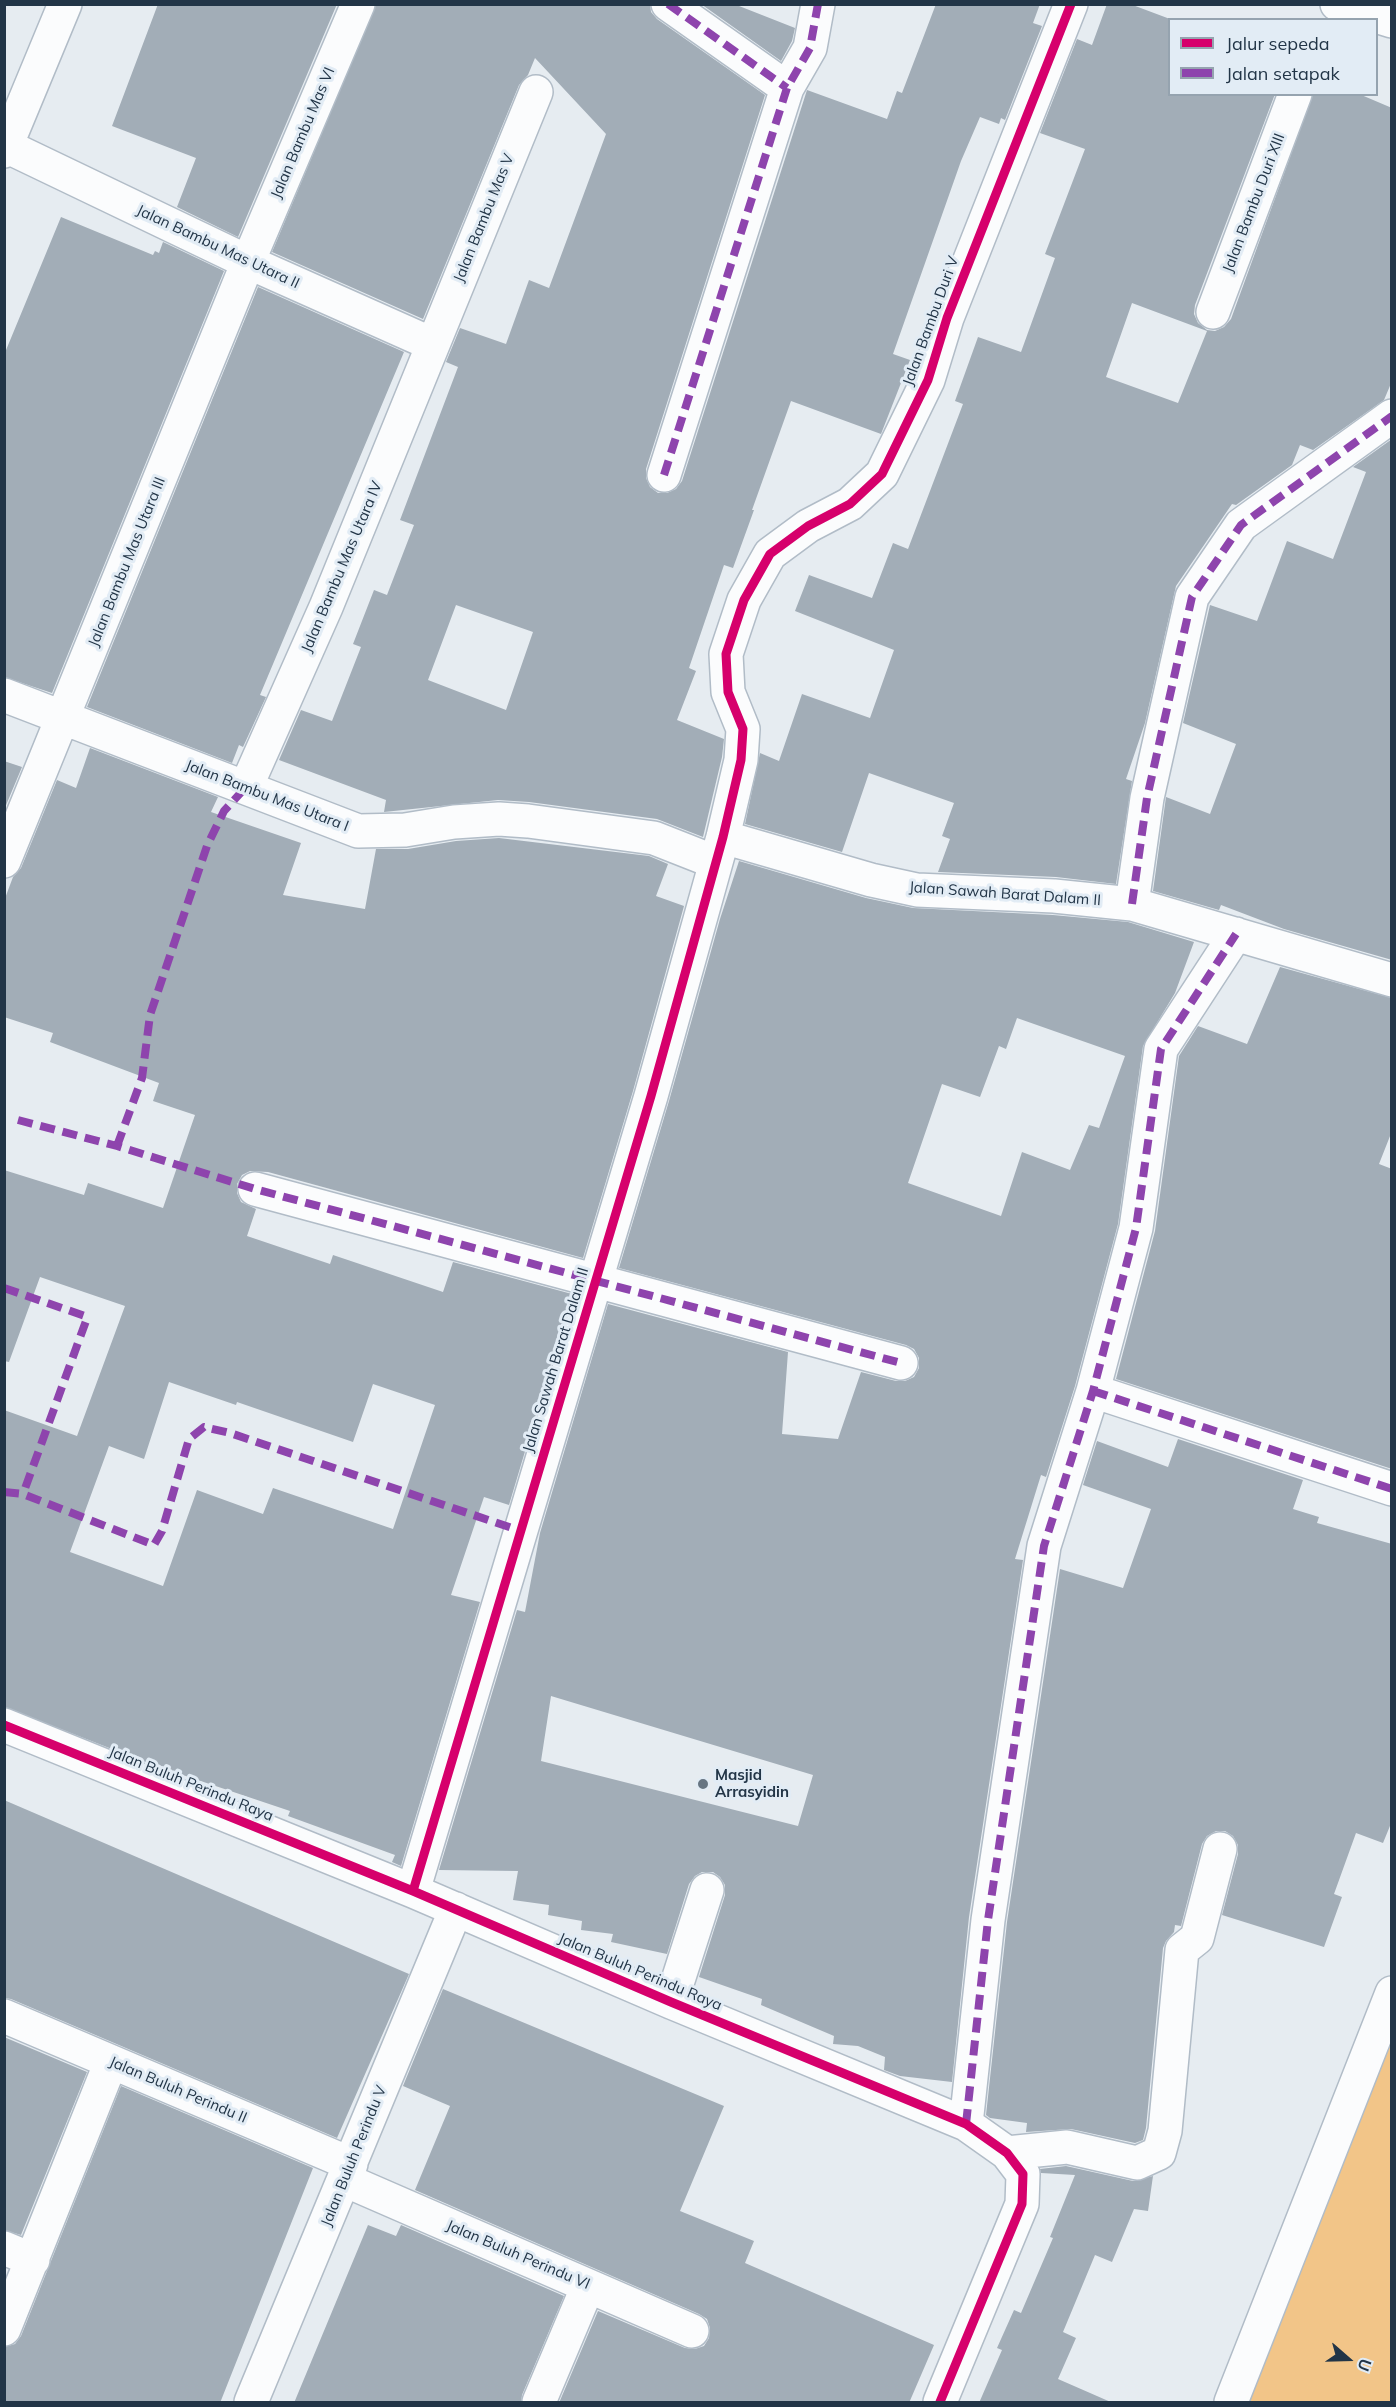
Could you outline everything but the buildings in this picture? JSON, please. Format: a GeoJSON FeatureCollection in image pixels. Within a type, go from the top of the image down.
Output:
{"type":"FeatureCollection","features":[{"type":"Feature","properties":{"kind":"street"},"geometry":{"type":"LineString","coordinates":[[5,149],[65,4]]}},
{"type":"Feature","properties":{"kind":"street","name":"Jalan Bambu Mas VI"},"geometry":{"type":"LineString","coordinates":[[248,262],[358,4]]}},
{"type":"Feature","properties":{"kind":"street"},"geometry":{"type":"LineString","coordinates":[[668,4],[787,88]]}},
{"type":"Feature","properties":{"kind":"street"},"geometry":{"type":"LineString","coordinates":[[664,475],[787,88],[810,48],[818,4]]}},
{"type":"Feature","properties":{"kind":"street","name":"Jalan Bambu Duri V"},"geometry":{"type":"LineString","coordinates":[[719,849],[741,760],[743,729],[728,692],[726,654],[744,600],[770,554],[808,526],[850,504],[882,474],[927,380],[947,318],[1071,4]]}},
{"type":"Feature","properties":{"kind":"street"},"geometry":{"type":"LineString","coordinates":[[1337,4],[1392,21]]}},
{"type":"Feature","properties":{"kind":"street","name":"Jalan Bambu Mas V"},"geometry":{"type":"LineString","coordinates":[[432,344],[536,92]]}},
{"type":"Feature","properties":{"kind":"street","name":"Jalan Bambu Duri XIII"},"geometry":{"type":"LineString","coordinates":[[1213,312],[1294,96]]}},
{"type":"Feature","properties":{"kind":"street","name":"Jalan Bambu Mas Utara II"},"geometry":{"type":"LineString","coordinates":[[5,149],[248,262],[432,344]]}},
{"type":"Feature","properties":{"kind":"street","name":"Jalan Bambu Mas Utara III"},"geometry":{"type":"LineString","coordinates":[[4,861],[248,262]]}},
{"type":"Feature","properties":{"kind":"street","name":"Jalan Bambu Mas Utara IV"},"geometry":{"type":"LineString","coordinates":[[246,788],[326,607],[432,344]]}},
{"type":"Feature","properties":{"kind":"street"},"geometry":{"type":"LineString","coordinates":[[1132,904],[1147,798],[1192,597],[1240,525],[1392,416]]}},
{"type":"Feature","properties":{"kind":"street","name":"Jalan Bambu Mas Utara I"},"geometry":{"type":"LineString","coordinates":[[4,695],[358,831],[405,831],[465,821],[499,819],[630,833],[719,849]]}},
{"type":"Feature","properties":{"kind":"street","name":"Jalan Sawah Barat Dalam II"},"geometry":{"type":"LineString","coordinates":[[412,1891],[651,1096],[719,849],[917,890],[1054,896],[1132,904],[1392,980]]}},
{"type":"Feature","properties":{"kind":"street"},"geometry":{"type":"LineString","coordinates":[[966,2124],[988,1920],[1044,1546],[1093,1391],[1136,1228],[1161,1049],[1236,934]]}},
{"type":"Feature","properties":{"kind":"street"},"geometry":{"type":"LineString","coordinates":[[255,1189],[901,1363]]}},
{"type":"Feature","properties":{"kind":"street"},"geometry":{"type":"LineString","coordinates":[[1093,1391],[1392,1489]]}},
{"type":"Feature","properties":{"kind":"street","name":"Jalan Buluh Perindu Raya"},"geometry":{"type":"LineString","coordinates":[[4,1725],[412,1891],[671,2002],[966,2124],[1007,2153],[1023,2174],[1022,2204],[940,2403]]}},
{"type":"Feature","properties":{"kind":"street"},"geometry":{"type":"LineString","coordinates":[[1007,2153],[1067,2147],[1137,2163],[1159,2153],[1166,2131],[1182,1950],[1197,1938],[1220,1849]]}},
{"type":"Feature","properties":{"kind":"street"},"geometry":{"type":"LineString","coordinates":[[671,2002],[707,1890]]}},
{"type":"Feature","properties":{"kind":"street","name":"Jalan Buluh Perindu V"},"geometry":{"type":"LineString","coordinates":[[251,2403],[456,1910]]}},
{"type":"Feature","properties":{"kind":"street"},"geometry":{"type":"LineString","coordinates":[[1231,2403],[1392,1993]]}},
{"type":"Feature","properties":{"kind":"street","name":"Jalan Buluh Perindu II"},"geometry":{"type":"LineString","coordinates":[[4,2016],[111,2062],[348,2172]]}},
{"type":"Feature","properties":{"kind":"street"},"geometry":{"type":"LineString","coordinates":[[4,2329],[19,2254],[111,2062]]}},
{"type":"Feature","properties":{"kind":"street","name":"Jalan Buluh Perindu VI"},"geometry":{"type":"LineString","coordinates":[[348,2172],[588,2286],[692,2331]]}},
{"type":"Feature","properties":{"kind":"street"},"geometry":{"type":"LineString","coordinates":[[539,2403],[588,2286]]}},
{"type":"Feature","properties":{"kind":"shaded area"},"geometry":{"type":"Polygon","coordinates":[[[1391,1993],[1391,2402],[1231,2402],[1391,1993]]]}},
{"type":"Feature","properties":{"kind":"marked path"},"geometry":{"type":"LineString","coordinates":[[668,4],[787,88]]}},
{"type":"Feature","properties":{"kind":"marked path"},"geometry":{"type":"LineString","coordinates":[[664,475],[787,88],[810,48],[818,4]]}},
{"type":"Feature","properties":{"kind":"marked path"},"geometry":{"type":"LineString","coordinates":[[1132,904],[1147,798],[1192,597],[1241,525],[1392,416]]}},
{"type":"Feature","properties":{"kind":"marked path"},"geometry":{"type":"LineString","coordinates":[[117,1146],[142,1078],[150,1015],[207,846],[224,811],[246,787]]}},
{"type":"Feature","properties":{"kind":"marked path"},"geometry":{"type":"LineString","coordinates":[[966,2124],[988,1920],[1044,1546],[1093,1391],[1136,1228],[1161,1049],[1236,934]]}},
{"type":"Feature","properties":{"kind":"marked path"},"geometry":{"type":"LineString","coordinates":[[18,1120],[117,1146],[255,1189],[901,1363]]}},
{"type":"Feature","properties":{"kind":"marked path"},"geometry":{"type":"LineString","coordinates":[[4,1288],[85,1316],[86,1321],[23,1494]]}},
{"type":"Feature","properties":{"kind":"marked path"},"geometry":{"type":"LineString","coordinates":[[1093,1391],[1392,1489]]}},
{"type":"Feature","properties":{"kind":"marked path"},"geometry":{"type":"LineString","coordinates":[[4,1492],[23,1494],[154,1545],[162,1531],[189,1439],[204,1427],[230,1433],[521,1531]]}},
{"type":"Feature","properties":{"kind":"cycle path"},"geometry":{"type":"LineString","coordinates":[[413,1891],[651,1096],[723,837],[741,760],[743,729],[728,692],[726,654],[744,600],[770,554],[808,526],[850,504],[882,474],[928,380],[947,318],[1071,4]]}},
{"type":"Feature","properties":{"kind":"cycle path"},"geometry":{"type":"LineString","coordinates":[[4,1725],[413,1891],[671,2002],[966,2124],[1007,2153],[1023,2174],[1022,2204],[940,2402]]}},
{"type":"Feature","properties":{"kind":"place","name":"Masjid Arrasyidin"},"geometry":{"type":"Point","coordinates":[703,1784]}}]}
